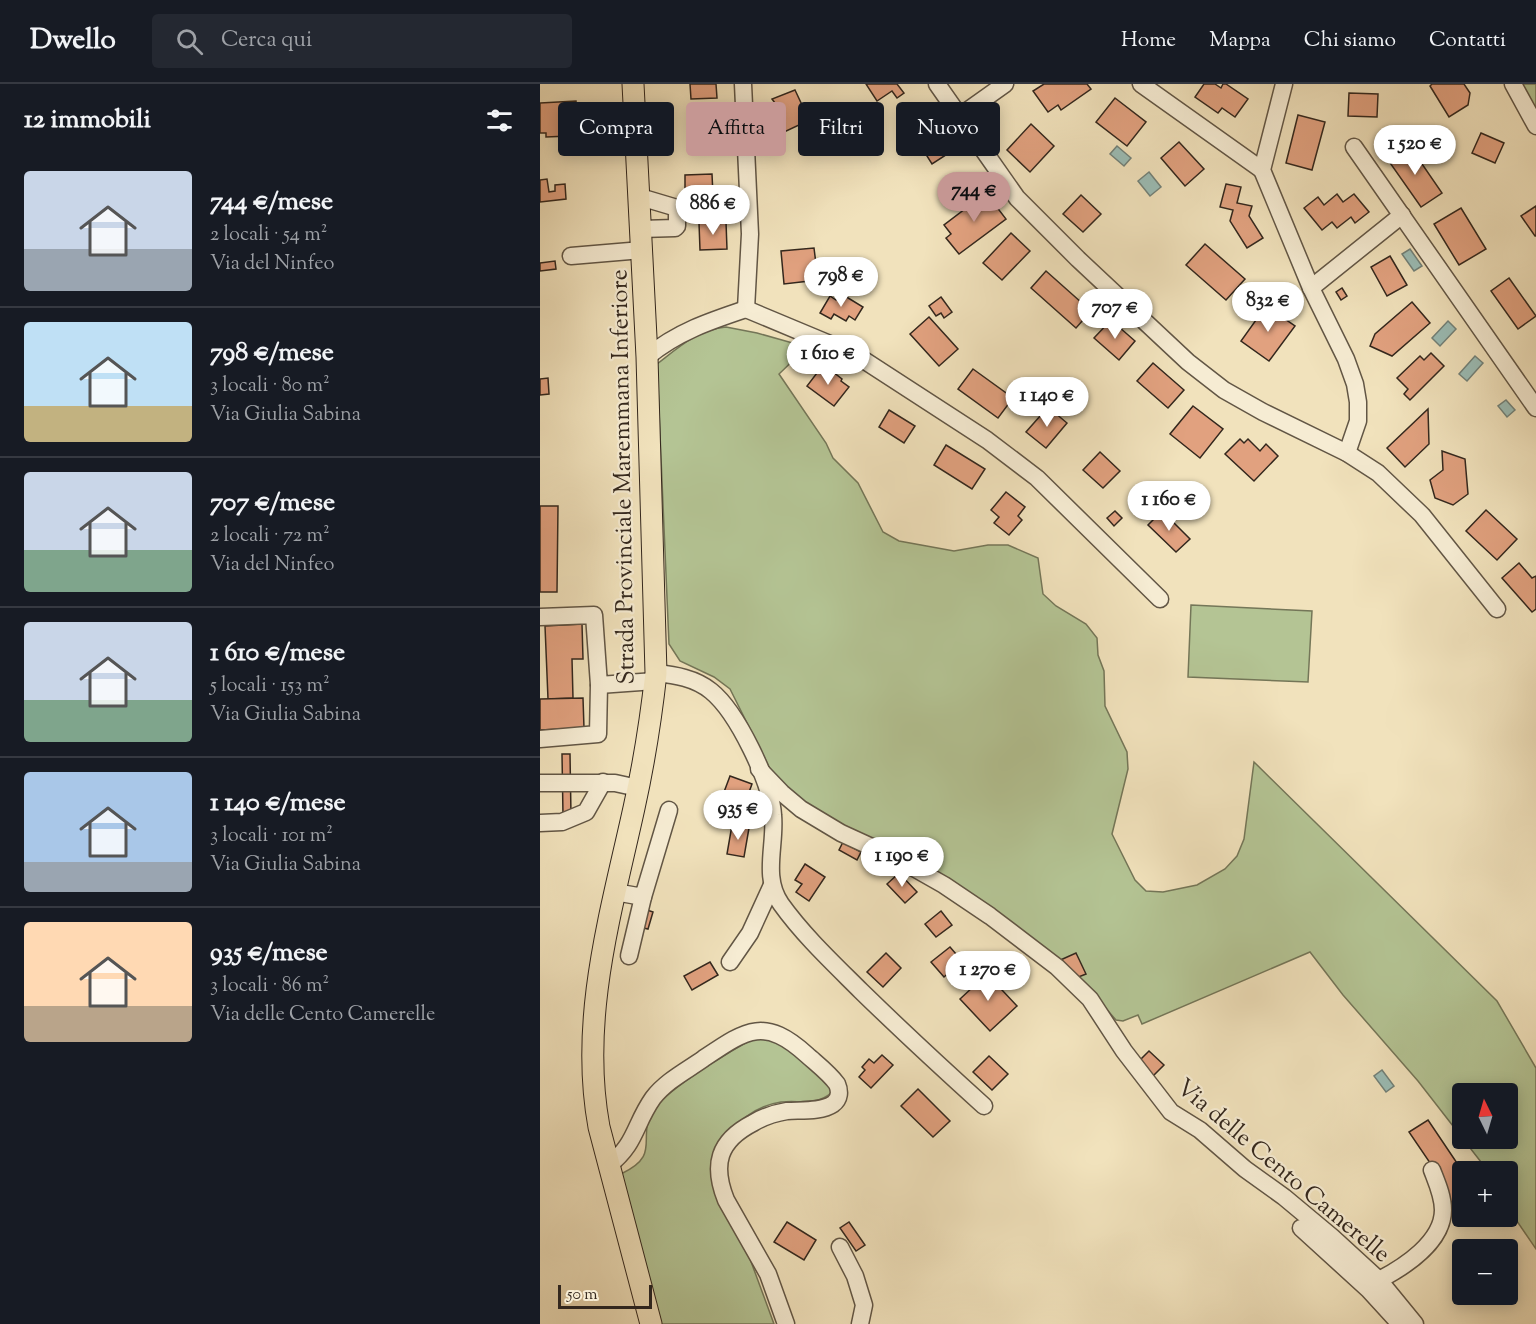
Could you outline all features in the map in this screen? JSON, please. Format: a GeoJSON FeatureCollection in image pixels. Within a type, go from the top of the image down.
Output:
{"type":"FeatureCollection","features":[{"type":"Feature","properties":{"kind":"main road","name":"Strada Provinciale Maremmana Inferiore"},"geometry":{"type":"LineString","coordinates":[[633,84],[647,357],[655,677],[638,788],[601,963],[592,1040],[593,1094],[608,1166],[651,1324]]}},
{"type":"Feature","properties":{"kind":"street"},"geometry":{"type":"LineString","coordinates":[[743,84],[750,234],[747,309]]}},
{"type":"Feature","properties":{"kind":"street"},"geometry":{"type":"LineString","coordinates":[[937,84],[950,102]]}},
{"type":"Feature","properties":{"kind":"street"},"geometry":{"type":"LineString","coordinates":[[980,102],[1005,84]]}},
{"type":"Feature","properties":{"kind":"street"},"geometry":{"type":"LineString","coordinates":[[1141,84],[1262,170],[1311,288],[1346,359],[1356,390],[1358,421],[1347,453]]}},
{"type":"Feature","properties":{"kind":"street"},"geometry":{"type":"LineString","coordinates":[[1262,170],[1284,84]]}},
{"type":"Feature","properties":{"kind":"street"},"geometry":{"type":"LineString","coordinates":[[1513,84],[1536,126]]}},
{"type":"Feature","properties":{"kind":"street"},"geometry":{"type":"LineString","coordinates":[[1354,147],[1536,408]]}},
{"type":"Feature","properties":{"kind":"street"},"geometry":{"type":"LineString","coordinates":[[987,156],[1005,183],[1030,213],[1194,368],[1242,401],[1347,453],[1378,473],[1418,510],[1497,609]]}},
{"type":"Feature","properties":{"kind":"street"},"geometry":{"type":"LineString","coordinates":[[639,197],[676,208],[677,226],[675,228],[641,229]]}},
{"type":"Feature","properties":{"kind":"street"},"geometry":{"type":"LineString","coordinates":[[1311,288],[1402,215]]}},
{"type":"Feature","properties":{"kind":"street"},"geometry":{"type":"LineString","coordinates":[[571,256],[642,250]]}},
{"type":"Feature","properties":{"kind":"street"},"geometry":{"type":"LineString","coordinates":[[647,357],[668,340],[687,330],[747,309],[856,356],[981,436],[1037,478],[1160,599]]}},
{"type":"Feature","properties":{"kind":"street"},"geometry":{"type":"LineString","coordinates":[[540,617],[594,615],[599,685],[598,734],[540,740]]}},
{"type":"Feature","properties":{"kind":"street","name":"Via delle Cento Camerelle"},"geometry":{"type":"LineString","coordinates":[[599,685],[655,677],[683,677],[711,691],[727,707],[766,782],[773,814],[770,866],[772,885],[782,905],[816,947],[901,1031],[984,1106]]}},
{"type":"Feature","properties":{"kind":"street","name":"Via delle Cento Camerelle"},"geometry":{"type":"LineString","coordinates":[[759,769],[801,809],[841,833],[906,863],[944,885],[1058,967],[1090,999],[1131,1060],[1171,1112],[1200,1130],[1245,1169],[1297,1207],[1379,1280],[1415,1324]]}},
{"type":"Feature","properties":{"kind":"street"},"geometry":{"type":"LineString","coordinates":[[540,823],[562,822],[586,812],[603,782]]}},
{"type":"Feature","properties":{"kind":"street"},"geometry":{"type":"LineString","coordinates":[[540,783],[603,782],[638,788]]}},
{"type":"Feature","properties":{"kind":"street"},"geometry":{"type":"LineString","coordinates":[[629,956],[643,897],[669,810]]}},
{"type":"Feature","properties":{"kind":"street","name":"Via delle Cento Camerelle"},"geometry":{"type":"LineString","coordinates":[[730,962],[750,933],[772,885]]}},
{"type":"Feature","properties":{"kind":"street"},"geometry":{"type":"LineString","coordinates":[[615,892],[643,897]]}},
{"type":"Feature","properties":{"kind":"street"},"geometry":{"type":"LineString","coordinates":[[608,1166],[628,1148],[653,1098],[673,1079],[745,1034],[767,1032],[783,1036],[793,1043],[837,1084],[840,1093],[837,1100],[829,1106],[785,1112],[762,1118],[748,1125],[736,1133],[725,1146],[718,1170],[726,1200],[768,1274],[786,1324]]}},
{"type":"Feature","properties":{"kind":"street"},"geometry":{"type":"LineString","coordinates":[[1379,1280],[1417,1256],[1440,1226],[1443,1219],[1443,1205],[1432,1170]]}},
{"type":"Feature","properties":{"kind":"street","name":"Via delle Cento Camerelle"},"geometry":{"type":"LineString","coordinates":[[1301,1228],[1369,1290],[1400,1324]]}},
{"type":"Feature","properties":{"kind":"street"},"geometry":{"type":"LineString","coordinates":[[840,1247],[855,1276],[864,1305],[860,1324]]}},
{"type":"Feature","properties":{"kind":"green space"},"geometry":{"type":"Polygon","coordinates":[[[1522,84],[1536,84],[1536,109],[1522,84]]]}},
{"type":"Feature","properties":{"kind":"green space"},"geometry":{"type":"Polygon","coordinates":[[[726,327],[807,347],[779,374],[826,443],[833,458],[858,483],[883,532],[899,541],[954,551],[988,545],[1008,545],[1038,558],[1043,594],[1056,606],[1086,624],[1097,638],[1098,655],[1104,671],[1105,706],[1127,752],[1128,769],[1112,834],[1135,880],[1146,891],[1163,892],[1197,885],[1225,869],[1237,856],[1244,839],[1254,762],[1497,1001],[1536,1068],[1536,1249],[1518,1223],[1518,1161],[1480,1161],[1471,1149],[1518,1149],[1518,1083],[1452,1083],[1452,1125],[1310,952],[1142,1024],[1138,1015],[1123,1021],[1116,1020],[1082,981],[807,808],[770,769],[730,689],[714,677],[680,661],[669,644],[657,364],[697,336],[726,327]]]}},
{"type":"Feature","properties":{"kind":"green space"},"geometry":{"type":"Polygon","coordinates":[[[1191,605],[1312,611],[1308,682],[1188,677],[1191,605]]]}},
{"type":"Feature","properties":{"kind":"green space"},"geometry":{"type":"Polygon","coordinates":[[[755,1038],[773,1038],[789,1045],[830,1085],[831,1093],[819,1100],[781,1102],[762,1107],[739,1122],[718,1143],[746,1248],[774,1324],[660,1324],[621,1174],[634,1167],[642,1159],[649,1118],[655,1108],[674,1090],[702,1070],[755,1038]]]}},
{"type":"Feature","properties":{"kind":"water"},"geometry":{"type":"Polygon","coordinates":[[[1117,146],[1131,158],[1124,166],[1110,154],[1117,146]]]}},
{"type":"Feature","properties":{"kind":"water"},"geometry":{"type":"Polygon","coordinates":[[[1149,172],[1161,187],[1150,196],[1138,181],[1149,172]]]}},
{"type":"Feature","properties":{"kind":"water"},"geometry":{"type":"Polygon","coordinates":[[[1410,249],[1422,266],[1414,271],[1402,254],[1410,249]]]}},
{"type":"Feature","properties":{"kind":"water"},"geometry":{"type":"Polygon","coordinates":[[[1448,321],[1456,329],[1440,346],[1432,338],[1448,321]]]}},
{"type":"Feature","properties":{"kind":"water"},"geometry":{"type":"Polygon","coordinates":[[[1475,356],[1483,363],[1467,381],[1459,374],[1475,356]]]}},
{"type":"Feature","properties":{"kind":"water"},"geometry":{"type":"Polygon","coordinates":[[[1506,400],[1515,410],[1507,417],[1498,406],[1506,400]]]}},
{"type":"Feature","properties":{"kind":"water"},"geometry":{"type":"Polygon","coordinates":[[[1382,1070],[1394,1086],[1386,1092],[1374,1076],[1382,1070]]]}},
{"type":"Feature","properties":{"kind":"building"},"geometry":{"type":"Polygon","coordinates":[[[690,84],[716,84],[717,98],[691,99],[690,84]]]}},
{"type":"Feature","properties":{"kind":"building"},"geometry":{"type":"Polygon","coordinates":[[[866,84],[897,84],[904,93],[897,98],[892,91],[877,101],[866,84]]]}},
{"type":"Feature","properties":{"kind":"building"},"geometry":{"type":"Polygon","coordinates":[[[1044,84],[1087,84],[1091,89],[1061,110],[1058,105],[1048,112],[1033,91],[1044,84]]]}},
{"type":"Feature","properties":{"kind":"building"},"geometry":{"type":"Polygon","coordinates":[[[1204,84],[1215,84],[1221,88],[1223,84],[1226,84],[1248,99],[1235,117],[1222,108],[1218,113],[1195,97],[1204,84]]]}},
{"type":"Feature","properties":{"kind":"building"},"geometry":{"type":"Polygon","coordinates":[[[1432,84],[1464,84],[1470,93],[1468,105],[1449,117],[1430,86],[1432,84]]]}},
{"type":"Feature","properties":{"kind":"building"},"geometry":{"type":"Polygon","coordinates":[[[795,90],[801,102],[798,102],[798,126],[786,131],[786,102],[774,102],[772,99],[795,90]]]}},
{"type":"Feature","properties":{"kind":"building"},"geometry":{"type":"Polygon","coordinates":[[[1349,93],[1378,94],[1377,117],[1348,116],[1349,93]]]}},
{"type":"Feature","properties":{"kind":"building"},"geometry":{"type":"Polygon","coordinates":[[[1115,98],[1146,122],[1127,146],[1096,122],[1115,98]]]}},
{"type":"Feature","properties":{"kind":"building"},"geometry":{"type":"Polygon","coordinates":[[[558,102],[558,136],[546,137],[546,133],[540,133],[540,103],[558,102]]]}},
{"type":"Feature","properties":{"kind":"building"},"geometry":{"type":"Polygon","coordinates":[[[1298,115],[1325,122],[1312,170],[1286,163],[1298,115]]]}},
{"type":"Feature","properties":{"kind":"building"},"geometry":{"type":"Polygon","coordinates":[[[1031,124],[1054,146],[1030,172],[1007,150],[1031,124]]]}},
{"type":"Feature","properties":{"kind":"building"},"geometry":{"type":"Polygon","coordinates":[[[1481,133],[1504,143],[1495,163],[1472,153],[1481,133]]]}},
{"type":"Feature","properties":{"kind":"building"},"geometry":{"type":"Polygon","coordinates":[[[1179,142],[1204,169],[1185,186],[1161,158],[1179,142]]]}},
{"type":"Feature","properties":{"kind":"building"},"geometry":{"type":"Polygon","coordinates":[[[1409,145],[1442,193],[1421,207],[1388,160],[1409,145]]]}},
{"type":"Feature","properties":{"kind":"building"},"geometry":{"type":"Polygon","coordinates":[[[927,156],[944,156],[932,164],[927,156]]]}},
{"type":"Feature","properties":{"kind":"building"},"geometry":{"type":"Polygon","coordinates":[[[712,174],[713,195],[685,195],[685,175],[712,174]]]}},
{"type":"Feature","properties":{"kind":"building"},"geometry":{"type":"Polygon","coordinates":[[[547,179],[549,192],[555,191],[555,185],[565,184],[566,199],[540,202],[540,180],[547,179]]]}},
{"type":"Feature","properties":{"kind":"building"},"geometry":{"type":"Polygon","coordinates":[[[1226,184],[1241,187],[1237,203],[1252,206],[1249,216],[1263,238],[1247,248],[1230,221],[1233,210],[1220,207],[1226,184]]]}},
{"type":"Feature","properties":{"kind":"building"},"geometry":{"type":"Polygon","coordinates":[[[986,193],[1006,219],[959,254],[946,238],[951,234],[944,225],[986,193]]]}},
{"type":"Feature","properties":{"kind":"building"},"geometry":{"type":"Polygon","coordinates":[[[1337,194],[1343,202],[1354,194],[1369,212],[1355,223],[1351,217],[1337,228],[1332,222],[1322,230],[1304,208],[1318,197],[1324,205],[1337,194]]]}},
{"type":"Feature","properties":{"kind":"building"},"geometry":{"type":"Polygon","coordinates":[[[1081,195],[1101,214],[1083,232],[1063,214],[1081,195]]]}},
{"type":"Feature","properties":{"kind":"building"},"geometry":{"type":"Polygon","coordinates":[[[1536,206],[1536,236],[1535,236],[1521,216],[1536,206]]]}},
{"type":"Feature","properties":{"kind":"building"},"geometry":{"type":"Polygon","coordinates":[[[1461,208],[1486,249],[1459,265],[1434,224],[1461,208]]]}},
{"type":"Feature","properties":{"kind":"building"},"geometry":{"type":"Polygon","coordinates":[[[726,222],[727,249],[700,250],[699,223],[726,222]]]}},
{"type":"Feature","properties":{"kind":"building"},"geometry":{"type":"Polygon","coordinates":[[[1011,233],[1030,251],[1002,280],[983,263],[1011,233]]]}},
{"type":"Feature","properties":{"kind":"building"},"geometry":{"type":"Polygon","coordinates":[[[1205,244],[1245,279],[1226,300],[1186,265],[1205,244]]]}},
{"type":"Feature","properties":{"kind":"building"},"geometry":{"type":"Polygon","coordinates":[[[814,248],[818,280],[784,284],[781,251],[814,248]]]}},
{"type":"Feature","properties":{"kind":"building"},"geometry":{"type":"Polygon","coordinates":[[[1390,256],[1407,285],[1387,296],[1371,267],[1390,256]]]}},
{"type":"Feature","properties":{"kind":"building"},"geometry":{"type":"Polygon","coordinates":[[[555,261],[556,269],[540,271],[540,263],[555,261]]]}},
{"type":"Feature","properties":{"kind":"building"},"geometry":{"type":"Polygon","coordinates":[[[1046,271],[1091,311],[1076,328],[1031,288],[1046,271]]]}},
{"type":"Feature","properties":{"kind":"building"},"geometry":{"type":"Polygon","coordinates":[[[1509,278],[1536,316],[1518,329],[1491,291],[1509,278]]]}},
{"type":"Feature","properties":{"kind":"building"},"geometry":{"type":"Polygon","coordinates":[[[1342,288],[1347,296],[1341,300],[1336,292],[1342,288]]]}},
{"type":"Feature","properties":{"kind":"building"},"geometry":{"type":"Polygon","coordinates":[[[840,293],[863,307],[855,320],[849,316],[846,321],[834,314],[831,319],[820,313],[830,296],[836,300],[840,293]]]}},
{"type":"Feature","properties":{"kind":"building"},"geometry":{"type":"Polygon","coordinates":[[[941,297],[952,312],[944,318],[941,313],[936,316],[929,306],[941,297]]]}},
{"type":"Feature","properties":{"kind":"building"},"geometry":{"type":"Polygon","coordinates":[[[1412,302],[1430,323],[1392,356],[1370,346],[1375,334],[1412,302]]]}},
{"type":"Feature","properties":{"kind":"building"},"geometry":{"type":"Polygon","coordinates":[[[1266,306],[1295,326],[1269,361],[1241,341],[1266,306]]]}},
{"type":"Feature","properties":{"kind":"building"},"geometry":{"type":"Polygon","coordinates":[[[929,317],[958,349],[939,366],[910,334],[929,317]]]}},
{"type":"Feature","properties":{"kind":"building"},"geometry":{"type":"Polygon","coordinates":[[[1111,320],[1135,341],[1119,360],[1094,338],[1111,320]]]}},
{"type":"Feature","properties":{"kind":"building"},"geometry":{"type":"Polygon","coordinates":[[[1431,353],[1444,366],[1410,400],[1404,394],[1408,389],[1397,378],[1420,356],[1424,360],[1431,353]]]}},
{"type":"Feature","properties":{"kind":"building"},"geometry":{"type":"Polygon","coordinates":[[[1153,363],[1184,390],[1168,408],[1137,381],[1153,363]]]}},
{"type":"Feature","properties":{"kind":"building"},"geometry":{"type":"Polygon","coordinates":[[[828,368],[849,387],[834,406],[807,386],[820,369],[825,373],[828,368]]]}},
{"type":"Feature","properties":{"kind":"building"},"geometry":{"type":"Polygon","coordinates":[[[973,369],[1013,398],[998,418],[958,389],[973,369]]]}},
{"type":"Feature","properties":{"kind":"building"},"geometry":{"type":"Polygon","coordinates":[[[548,378],[549,394],[540,395],[540,379],[548,378]]]}},
{"type":"Feature","properties":{"kind":"building"},"geometry":{"type":"Polygon","coordinates":[[[1193,406],[1223,429],[1200,458],[1170,434],[1193,406]]]}},
{"type":"Feature","properties":{"kind":"building"},"geometry":{"type":"Polygon","coordinates":[[[1048,407],[1067,423],[1046,448],[1026,432],[1048,407]]]}},
{"type":"Feature","properties":{"kind":"building"},"geometry":{"type":"Polygon","coordinates":[[[1428,409],[1429,444],[1405,467],[1387,448],[1428,409]]]}},
{"type":"Feature","properties":{"kind":"building"},"geometry":{"type":"Polygon","coordinates":[[[889,410],[915,426],[904,443],[879,427],[889,410]]]}},
{"type":"Feature","properties":{"kind":"building"},"geometry":{"type":"Polygon","coordinates":[[[1240,439],[1244,443],[1248,439],[1260,451],[1266,444],[1278,456],[1254,481],[1225,454],[1240,439]]]}},
{"type":"Feature","properties":{"kind":"building"},"geometry":{"type":"Polygon","coordinates":[[[946,445],[985,469],[972,489],[934,465],[946,445]]]}},
{"type":"Feature","properties":{"kind":"building"},"geometry":{"type":"Polygon","coordinates":[[[1442,451],[1465,459],[1468,494],[1453,505],[1435,498],[1430,480],[1443,470],[1442,451]]]}},
{"type":"Feature","properties":{"kind":"building"},"geometry":{"type":"Polygon","coordinates":[[[1100,452],[1120,471],[1103,488],[1083,470],[1100,452]]]}},
{"type":"Feature","properties":{"kind":"building"},"geometry":{"type":"Polygon","coordinates":[[[1006,492],[1025,507],[1018,516],[1022,520],[1009,535],[994,523],[999,517],[991,510],[1006,492]]]}},
{"type":"Feature","properties":{"kind":"building"},"geometry":{"type":"Polygon","coordinates":[[[540,506],[558,506],[557,592],[540,592],[540,506]]]}},
{"type":"Feature","properties":{"kind":"building"},"geometry":{"type":"Polygon","coordinates":[[[1486,510],[1517,539],[1497,560],[1466,531],[1486,510]]]}},
{"type":"Feature","properties":{"kind":"building"},"geometry":{"type":"Polygon","coordinates":[[[1115,511],[1122,518],[1114,526],[1107,518],[1115,511]]]}},
{"type":"Feature","properties":{"kind":"building"},"geometry":{"type":"Polygon","coordinates":[[[1162,511],[1190,539],[1176,552],[1148,525],[1162,511]]]}},
{"type":"Feature","properties":{"kind":"building"},"geometry":{"type":"Polygon","coordinates":[[[1519,563],[1532,578],[1536,576],[1536,609],[1532,612],[1502,578],[1519,563]]]}},
{"type":"Feature","properties":{"kind":"building"},"geometry":{"type":"Polygon","coordinates":[[[582,624],[583,659],[572,659],[573,698],[548,699],[545,626],[582,624]]]}},
{"type":"Feature","properties":{"kind":"building"},"geometry":{"type":"Polygon","coordinates":[[[583,698],[584,728],[540,730],[540,699],[583,698]]]}},
{"type":"Feature","properties":{"kind":"building"},"geometry":{"type":"Polygon","coordinates":[[[562,754],[570,754],[571,815],[563,815],[562,754]]]}},
{"type":"Feature","properties":{"kind":"building"},"geometry":{"type":"Polygon","coordinates":[[[730,776],[752,784],[748,795],[763,800],[758,815],[721,800],[730,776]]]}},
{"type":"Feature","properties":{"kind":"building"},"geometry":{"type":"Polygon","coordinates":[[[732,825],[749,828],[744,857],[727,854],[732,825]]]}},
{"type":"Feature","properties":{"kind":"building"},"geometry":{"type":"Polygon","coordinates":[[[843,842],[861,852],[857,860],[839,850],[843,842]]]}},
{"type":"Feature","properties":{"kind":"building"},"geometry":{"type":"Polygon","coordinates":[[[805,864],[825,877],[809,901],[796,892],[802,884],[795,880],[805,864]]]}},
{"type":"Feature","properties":{"kind":"building"},"geometry":{"type":"Polygon","coordinates":[[[899,873],[917,892],[905,903],[887,884],[899,873]]]}},
{"type":"Feature","properties":{"kind":"building"},"geometry":{"type":"Polygon","coordinates":[[[644,909],[653,912],[648,929],[639,927],[644,909]]]}},
{"type":"Feature","properties":{"kind":"building"},"geometry":{"type":"Polygon","coordinates":[[[941,911],[952,925],[936,937],[925,924],[941,911]]]}},
{"type":"Feature","properties":{"kind":"building"},"geometry":{"type":"Polygon","coordinates":[[[950,947],[962,961],[944,977],[931,962],[950,947]]]}},
{"type":"Feature","properties":{"kind":"building"},"geometry":{"type":"Polygon","coordinates":[[[886,953],[901,968],[883,987],[867,972],[886,953]]]}},
{"type":"Feature","properties":{"kind":"building"},"geometry":{"type":"Polygon","coordinates":[[[1076,953],[1086,974],[1076,978],[1056,962],[1076,953]]]}},
{"type":"Feature","properties":{"kind":"building"},"geometry":{"type":"Polygon","coordinates":[[[710,962],[718,975],[692,990],[684,976],[710,962]]]}},
{"type":"Feature","properties":{"kind":"building"},"geometry":{"type":"Polygon","coordinates":[[[987,974],[1017,1006],[990,1031],[960,999],[987,974]]]}},
{"type":"Feature","properties":{"kind":"building"},"geometry":{"type":"Polygon","coordinates":[[[1149,1051],[1164,1065],[1151,1078],[1136,1064],[1149,1051]]]}},
{"type":"Feature","properties":{"kind":"building"},"geometry":{"type":"Polygon","coordinates":[[[882,1055],[893,1065],[871,1088],[859,1077],[865,1070],[862,1067],[869,1059],[874,1063],[882,1055]]]}},
{"type":"Feature","properties":{"kind":"building"},"geometry":{"type":"Polygon","coordinates":[[[989,1056],[1008,1074],[992,1090],[973,1072],[989,1056]]]}},
{"type":"Feature","properties":{"kind":"building"},"geometry":{"type":"Polygon","coordinates":[[[918,1089],[950,1121],[933,1137],[901,1106],[918,1089]]]}},
{"type":"Feature","properties":{"kind":"building"},"geometry":{"type":"Polygon","coordinates":[[[1428,1120],[1456,1161],[1452,1161],[1452,1203],[1435,1179],[1439,1176],[1409,1132],[1428,1120]]]}},
{"type":"Feature","properties":{"kind":"building"},"geometry":{"type":"Polygon","coordinates":[[[787,1222],[816,1240],[804,1260],[774,1242],[787,1222]]]}},
{"type":"Feature","properties":{"kind":"building"},"geometry":{"type":"Polygon","coordinates":[[[849,1222],[865,1245],[856,1251],[840,1228],[849,1222]]]}}]}
